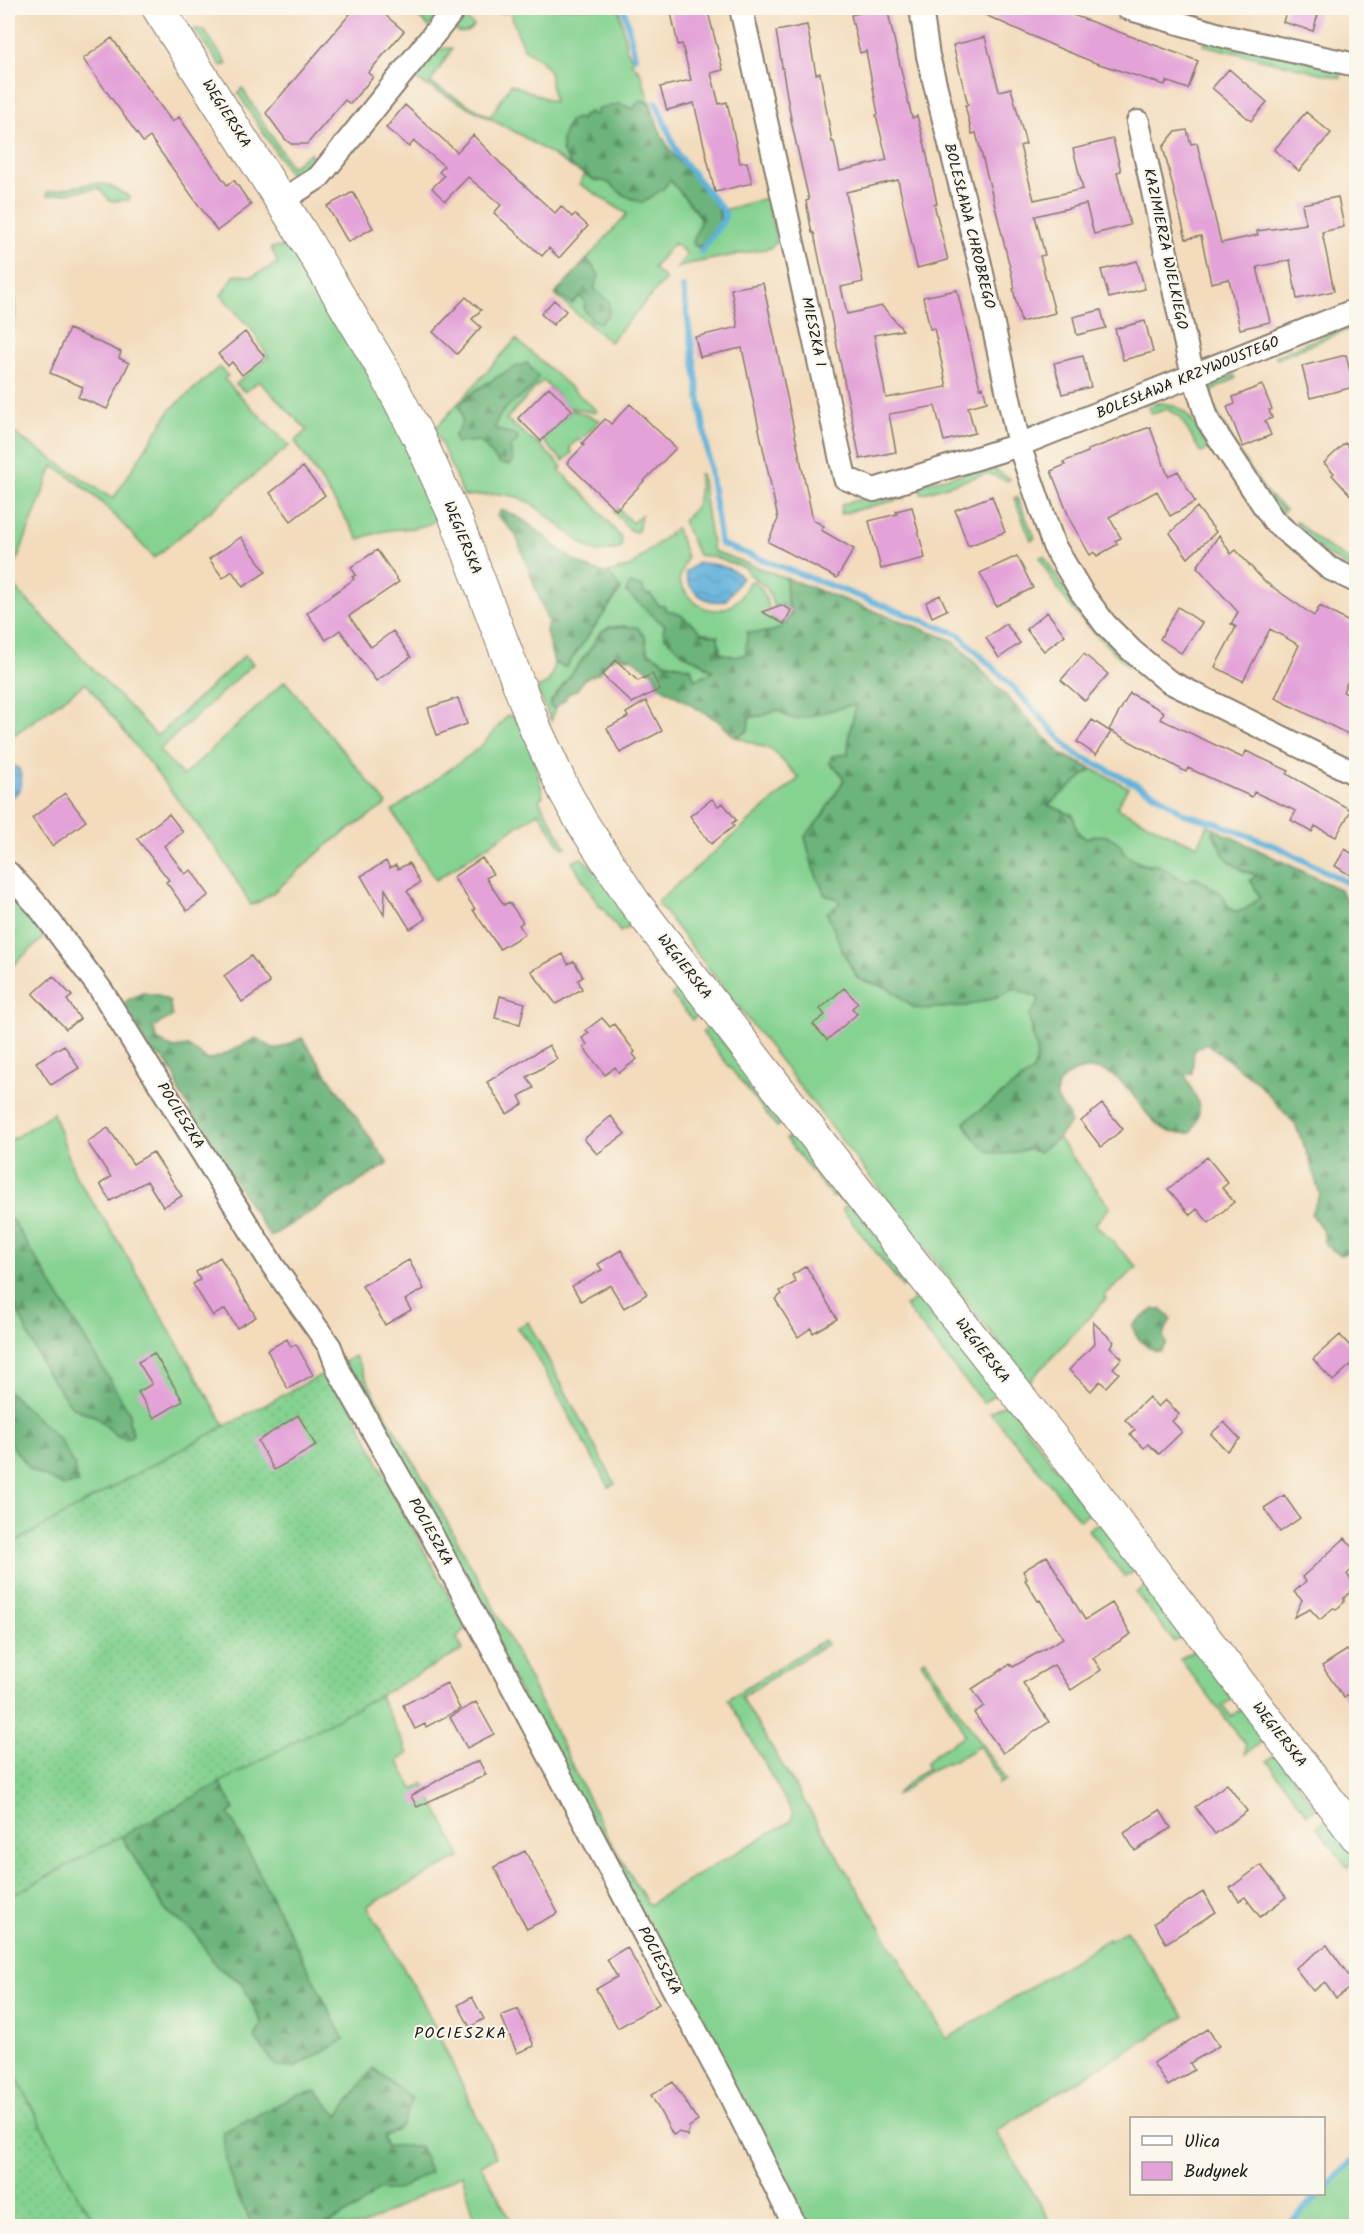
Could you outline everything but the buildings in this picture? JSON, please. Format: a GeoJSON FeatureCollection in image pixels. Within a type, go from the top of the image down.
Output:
{"type":"FeatureCollection","features":[{"type":"Feature","properties":{"kind":"main road","name":"WĘGIERSKA"},"geometry":{"type":"LineString","coordinates":[[158,8],[281,201],[383,369],[420,440],[455,517],[536,730],[564,790],[634,902],[899,1245],[1065,1454],[1356,1836]]}},
{"type":"Feature","properties":{"kind":"street"},"geometry":{"type":"LineString","coordinates":[[281,201],[319,177],[455,8]]}},
{"type":"Feature","properties":{"kind":"street","name":"MIESZKA I"},"geometry":{"type":"LineString","coordinates":[[741,8],[844,478],[874,490],[1019,445]]}},
{"type":"Feature","properties":{"kind":"street","name":"BOLESŁAWA CHROBREGO"},"geometry":{"type":"LineString","coordinates":[[921,8],[928,56],[980,264],[1019,445],[1054,546],[1082,593],[1105,624],[1132,651],[1168,681],[1356,774]]}},
{"type":"Feature","properties":{"kind":"street"},"geometry":{"type":"LineString","coordinates":[[1127,8],[1227,37],[1356,65]]}},
{"type":"Feature","properties":{"kind":"street","name":"KAZIMIERZA WIELKIEGO"},"geometry":{"type":"LineString","coordinates":[[1138,123],[1194,376],[1208,422],[1274,521],[1329,568],[1356,581]]}},
{"type":"Feature","properties":{"kind":"street","name":"BOLESŁAWA KRZYWOUSTEGO"},"geometry":{"type":"LineString","coordinates":[[1019,445],[1356,310]]}},
{"type":"Feature","properties":{"kind":"street","name":"POCIESZKA"},"geometry":{"type":"LineString","coordinates":[[8,873],[39,907],[101,990],[273,1266],[330,1347],[339,1371],[433,1536],[725,2087],[795,2226]]}},
{"type":"Feature","properties":{"kind":"green space"},"geometry":{"type":"Polygon","coordinates":[[[408,8],[419,8],[427,14],[433,8],[444,8],[429,27],[408,8]]]}},
{"type":"Feature","properties":{"kind":"green space"},"geometry":{"type":"Polygon","coordinates":[[[464,8],[470,8],[464,15],[474,26],[467,32],[461,33],[455,28],[457,17],[464,8]]]}},
{"type":"Feature","properties":{"kind":"green space"},"geometry":{"type":"Polygon","coordinates":[[[492,8],[619,8],[627,50],[634,60],[631,62],[640,72],[651,105],[646,101],[638,102],[634,109],[620,104],[598,109],[597,114],[583,117],[562,151],[570,166],[519,134],[409,76],[432,50],[450,48],[452,49],[430,83],[490,117],[511,84],[554,102],[549,70],[538,58],[523,48],[510,12],[501,13],[492,8]]]}},
{"type":"Feature","properties":{"kind":"green space"},"geometry":{"type":"Polygon","coordinates":[[[194,29],[204,30],[227,64],[221,66],[194,29]]]}},
{"type":"Feature","properties":{"kind":"green space"},"geometry":{"type":"Polygon","coordinates":[[[1208,38],[1341,68],[1341,78],[1203,45],[1208,38]]]}},
{"type":"Feature","properties":{"kind":"green space"},"geometry":{"type":"Polygon","coordinates":[[[242,88],[291,167],[310,153],[316,162],[301,175],[295,177],[289,173],[238,93],[242,88]]]}},
{"type":"Feature","properties":{"kind":"green space"},"geometry":{"type":"Polygon","coordinates":[[[642,100],[651,105],[668,147],[717,206],[718,225],[701,249],[694,245],[700,216],[670,180],[664,188],[642,203],[624,195],[607,182],[594,180],[570,166],[563,152],[562,140],[569,121],[577,118],[581,120],[583,115],[590,112],[593,115],[597,114],[597,109],[620,104],[633,109],[642,100]]]}},
{"type":"Feature","properties":{"kind":"green space"},"geometry":{"type":"Polygon","coordinates":[[[584,175],[607,182],[624,195],[670,180],[700,216],[700,223],[693,242],[720,226],[720,211],[767,198],[777,242],[770,248],[677,268],[687,254],[674,243],[653,268],[666,279],[610,342],[555,295],[558,291],[558,295],[580,296],[585,302],[584,309],[592,320],[594,289],[599,275],[587,259],[627,214],[580,184],[584,175]]]}},
{"type":"Feature","properties":{"kind":"green space"},"geometry":{"type":"Polygon","coordinates":[[[95,183],[108,185],[130,197],[129,200],[110,201],[99,188],[47,196],[47,192],[95,183]]]}},
{"type":"Feature","properties":{"kind":"green space"},"geometry":{"type":"Polygon","coordinates":[[[289,246],[299,248],[408,442],[439,518],[433,522],[417,527],[379,532],[359,539],[295,441],[307,430],[259,381],[245,392],[236,384],[268,357],[248,323],[246,324],[221,295],[235,275],[253,276],[278,263],[271,248],[289,246]]]}},
{"type":"Feature","properties":{"kind":"green space"},"geometry":{"type":"Polygon","coordinates":[[[587,259],[599,275],[594,289],[609,301],[609,314],[600,323],[592,320],[584,309],[585,302],[580,296],[572,304],[558,295],[558,291],[587,259]]]}},
{"type":"Feature","properties":{"kind":"green space"},"geometry":{"type":"Polygon","coordinates":[[[1356,322],[1356,326],[1277,359],[1275,356],[1356,322]]]}},
{"type":"Feature","properties":{"kind":"green space"},"geometry":{"type":"Polygon","coordinates":[[[516,339],[597,411],[595,413],[568,407],[543,380],[506,419],[537,442],[562,467],[559,470],[594,504],[621,538],[622,544],[619,549],[597,552],[584,545],[531,503],[517,497],[503,494],[464,496],[435,429],[516,339]]]}},
{"type":"Feature","properties":{"kind":"green space"},"geometry":{"type":"Polygon","coordinates":[[[527,363],[538,377],[535,384],[502,412],[495,429],[516,435],[518,438],[516,443],[510,447],[513,461],[509,465],[499,463],[480,441],[456,443],[454,436],[462,422],[459,406],[464,400],[490,381],[527,363]]]}},
{"type":"Feature","properties":{"kind":"green space"},"geometry":{"type":"Polygon","coordinates":[[[219,367],[228,376],[224,379],[289,446],[154,558],[94,496],[53,466],[9,581],[157,736],[245,655],[253,664],[159,750],[183,776],[285,681],[387,804],[329,844],[268,896],[251,905],[218,851],[86,683],[8,739],[9,430],[113,499],[171,409],[219,367]]]}},
{"type":"Feature","properties":{"kind":"green space"},"geometry":{"type":"Polygon","coordinates":[[[1234,375],[1236,378],[1213,390],[1211,401],[1235,446],[1265,491],[1285,510],[1281,513],[1240,461],[1206,391],[1208,385],[1234,375]]]}},
{"type":"Feature","properties":{"kind":"green space"},"geometry":{"type":"Polygon","coordinates":[[[1159,403],[1169,404],[1184,412],[1195,425],[1209,449],[1201,453],[1180,417],[1167,409],[1152,414],[1148,406],[1159,403]]]}},
{"type":"Feature","properties":{"kind":"green space"},"geometry":{"type":"Polygon","coordinates":[[[572,410],[600,420],[580,441],[577,440],[570,447],[572,453],[563,461],[542,440],[572,410]]]}},
{"type":"Feature","properties":{"kind":"green space"},"geometry":{"type":"Polygon","coordinates":[[[985,468],[994,469],[1010,479],[1007,481],[988,473],[921,494],[920,484],[985,468]]]}},
{"type":"Feature","properties":{"kind":"green space"},"geometry":{"type":"Polygon","coordinates":[[[699,474],[701,474],[713,551],[786,578],[787,600],[792,614],[778,629],[748,632],[746,654],[736,657],[720,653],[720,645],[708,633],[702,633],[681,615],[659,606],[642,590],[626,592],[665,626],[665,637],[685,655],[714,671],[695,680],[691,668],[665,662],[647,651],[645,637],[625,626],[610,627],[599,634],[551,701],[550,707],[555,708],[551,721],[537,688],[545,685],[550,679],[554,663],[566,667],[621,590],[608,573],[631,566],[676,528],[687,557],[679,580],[694,602],[714,610],[724,609],[733,604],[742,595],[749,582],[753,581],[762,589],[773,619],[780,623],[790,615],[788,608],[781,604],[774,607],[767,588],[748,573],[746,568],[714,557],[698,555],[683,521],[698,500],[699,474]]]}},
{"type":"Feature","properties":{"kind":"green space"},"geometry":{"type":"Polygon","coordinates":[[[900,489],[905,498],[840,514],[842,504],[900,489]]]}},
{"type":"Feature","properties":{"kind":"green space"},"geometry":{"type":"Polygon","coordinates":[[[1017,497],[1035,538],[1031,540],[1014,498],[1017,497]]]}},
{"type":"Feature","properties":{"kind":"green space"},"geometry":{"type":"Polygon","coordinates":[[[618,508],[632,523],[641,515],[638,531],[630,530],[614,512],[618,508]]]}},
{"type":"Feature","properties":{"kind":"green space"},"geometry":{"type":"Polygon","coordinates":[[[501,510],[529,524],[579,563],[593,570],[608,573],[621,589],[566,667],[554,663],[546,631],[548,622],[515,533],[497,516],[501,510]]]}},
{"type":"Feature","properties":{"kind":"green space"},"geometry":{"type":"Polygon","coordinates":[[[1296,521],[1321,543],[1356,564],[1356,572],[1326,554],[1295,528],[1296,521]]]}},
{"type":"Feature","properties":{"kind":"green space"},"geometry":{"type":"Polygon","coordinates":[[[1044,556],[1084,614],[1134,665],[1128,666],[1067,602],[1040,557],[1044,556]]]}},
{"type":"Feature","properties":{"kind":"green space"},"geometry":{"type":"Polygon","coordinates":[[[786,578],[954,641],[1061,754],[1092,769],[1048,805],[1073,815],[1075,826],[1085,838],[1095,835],[1108,837],[1117,841],[1123,852],[1139,864],[1150,866],[1156,864],[1186,882],[1194,877],[1220,893],[1229,908],[1234,911],[1246,909],[1260,897],[1250,880],[1257,875],[1241,869],[1228,860],[1213,833],[1215,829],[1341,890],[1356,919],[1356,1250],[1341,1255],[1326,1246],[1323,1231],[1311,1213],[1320,1195],[1309,1158],[1295,1124],[1257,1082],[1206,1043],[1194,1051],[1192,1073],[1185,1074],[1199,1109],[1199,1115],[1191,1133],[1168,1131],[1151,1118],[1123,1083],[1104,1071],[1093,1069],[1072,1073],[1058,1086],[1056,1094],[1059,1103],[1068,1113],[1070,1123],[1058,1138],[1039,1152],[1027,1150],[997,1154],[990,1152],[979,1143],[964,1122],[1032,1072],[1035,1065],[1036,1051],[1029,1016],[1039,998],[1014,988],[1003,995],[966,1006],[924,1009],[915,1008],[888,988],[858,979],[843,952],[827,913],[840,903],[836,898],[825,895],[813,868],[805,837],[822,816],[844,780],[829,762],[832,756],[848,754],[849,735],[856,705],[799,719],[789,718],[777,710],[763,716],[749,717],[748,731],[735,737],[717,720],[659,686],[653,673],[631,658],[616,657],[609,660],[599,673],[583,680],[577,690],[567,695],[565,700],[555,708],[550,707],[551,701],[599,634],[610,627],[637,627],[645,637],[647,651],[665,662],[691,668],[695,680],[713,671],[701,662],[685,655],[665,637],[663,631],[665,626],[626,592],[630,584],[643,587],[644,593],[651,595],[659,606],[663,605],[667,610],[681,615],[702,633],[718,636],[720,653],[736,657],[746,654],[747,632],[762,633],[778,629],[792,613],[787,600],[786,578]]]}},
{"type":"Feature","properties":{"kind":"green space"},"geometry":{"type":"Polygon","coordinates":[[[856,705],[849,735],[848,754],[831,766],[838,770],[844,780],[822,816],[805,837],[813,868],[825,895],[836,898],[841,903],[827,913],[843,952],[858,979],[888,988],[915,1008],[966,1006],[1002,995],[1014,988],[1039,998],[1031,1033],[1037,1052],[1032,1072],[964,1122],[1016,1152],[1025,1148],[1039,1152],[1058,1138],[1110,1207],[1095,1224],[1137,1267],[1104,1296],[1106,1299],[1029,1382],[657,902],[799,778],[772,750],[736,737],[748,731],[749,717],[763,716],[777,709],[795,719],[843,706],[856,705]]]}},
{"type":"Feature","properties":{"kind":"green space"},"geometry":{"type":"Polygon","coordinates":[[[507,716],[513,716],[524,732],[543,796],[539,800],[566,847],[562,848],[539,812],[436,880],[392,811],[471,754],[484,743],[507,716]]]}},
{"type":"Feature","properties":{"kind":"green space"},"geometry":{"type":"Polygon","coordinates":[[[1092,769],[1128,787],[1117,808],[1179,839],[1198,845],[1208,825],[1215,829],[1213,833],[1217,842],[1242,871],[1257,875],[1260,897],[1247,908],[1235,911],[1228,906],[1220,893],[1194,877],[1186,882],[1156,864],[1142,864],[1134,860],[1096,835],[1085,838],[1082,836],[1076,828],[1073,815],[1048,805],[1092,769]]]}},
{"type":"Feature","properties":{"kind":"green space"},"geometry":{"type":"Polygon","coordinates":[[[581,858],[600,873],[635,924],[620,932],[600,907],[572,862],[581,858]]]}},
{"type":"Feature","properties":{"kind":"green space"},"geometry":{"type":"Polygon","coordinates":[[[8,881],[52,930],[8,970],[8,881]]]}},
{"type":"Feature","properties":{"kind":"green space"},"geometry":{"type":"Polygon","coordinates":[[[681,987],[701,1013],[692,1020],[672,995],[681,987]]]}},
{"type":"Feature","properties":{"kind":"green space"},"geometry":{"type":"Polygon","coordinates":[[[142,993],[158,995],[169,1001],[173,1016],[153,1027],[158,1041],[174,1048],[188,1046],[208,1060],[256,1038],[276,1050],[302,1038],[388,1164],[270,1237],[179,1092],[176,1077],[163,1058],[150,1052],[124,1006],[126,1001],[142,993]]]}},
{"type":"Feature","properties":{"kind":"green space"},"geometry":{"type":"Polygon","coordinates":[[[710,1025],[785,1121],[777,1127],[702,1032],[710,1025]]]}},
{"type":"Feature","properties":{"kind":"green space"},"geometry":{"type":"Polygon","coordinates":[[[53,1113],[76,1177],[118,1241],[225,1426],[8,1546],[8,1440],[30,1470],[33,1415],[8,1391],[8,1142],[53,1113]]]}},
{"type":"Feature","properties":{"kind":"green space"},"geometry":{"type":"Polygon","coordinates":[[[796,1133],[841,1192],[833,1198],[786,1139],[796,1133]]]}},
{"type":"Feature","properties":{"kind":"green space"},"geometry":{"type":"Polygon","coordinates":[[[851,1203],[910,1280],[903,1287],[842,1209],[851,1203]]]}},
{"type":"Feature","properties":{"kind":"green space"},"geometry":{"type":"Polygon","coordinates":[[[8,1216],[130,1413],[129,1422],[133,1434],[129,1438],[125,1439],[116,1435],[95,1416],[73,1408],[44,1369],[8,1290],[8,1216]]]}},
{"type":"Feature","properties":{"kind":"green space"},"geometry":{"type":"Polygon","coordinates":[[[920,1291],[996,1390],[995,1394],[983,1403],[905,1306],[914,1301],[911,1297],[920,1291]]]}},
{"type":"Feature","properties":{"kind":"green space"},"geometry":{"type":"Polygon","coordinates":[[[1154,1309],[1161,1309],[1171,1319],[1163,1336],[1166,1344],[1160,1351],[1143,1343],[1132,1326],[1154,1309]]]}},
{"type":"Feature","properties":{"kind":"green space"},"geometry":{"type":"Polygon","coordinates":[[[528,1322],[615,1484],[609,1487],[527,1340],[517,1328],[528,1322]]]}},
{"type":"Feature","properties":{"kind":"green space"},"geometry":{"type":"Polygon","coordinates":[[[355,1356],[381,1407],[489,1598],[607,1836],[648,1904],[652,1904],[660,1897],[791,1821],[793,1814],[728,1699],[824,1640],[827,1644],[741,1697],[947,2039],[1126,1930],[1184,2016],[996,2131],[1053,2226],[804,2226],[344,1362],[355,1356]]]}},
{"type":"Feature","properties":{"kind":"green space"},"geometry":{"type":"Polygon","coordinates":[[[334,1368],[394,1495],[466,1627],[457,1638],[463,1650],[8,1898],[8,1546],[152,1465],[334,1368]]]}},
{"type":"Feature","properties":{"kind":"green space"},"geometry":{"type":"Polygon","coordinates":[[[8,1391],[60,1440],[74,1465],[78,1483],[64,1486],[30,1470],[8,1440],[8,1391]]]}},
{"type":"Feature","properties":{"kind":"green space"},"geometry":{"type":"Polygon","coordinates":[[[1007,1403],[1090,1513],[1080,1520],[990,1412],[1007,1403]]]}},
{"type":"Feature","properties":{"kind":"green space"},"geometry":{"type":"Polygon","coordinates":[[[1100,1524],[1136,1570],[1125,1577],[1088,1530],[1100,1524]]]}},
{"type":"Feature","properties":{"kind":"green space"},"geometry":{"type":"Polygon","coordinates":[[[1147,1585],[1186,1634],[1174,1642],[1136,1593],[1147,1585]]]}},
{"type":"Feature","properties":{"kind":"green space"},"geometry":{"type":"Polygon","coordinates":[[[1197,1648],[1232,1699],[1222,1706],[1231,1716],[1243,1708],[1266,1737],[1245,1754],[1246,1745],[1180,1659],[1197,1648]]]}},
{"type":"Feature","properties":{"kind":"green space"},"geometry":{"type":"Polygon","coordinates":[[[924,1659],[1006,1780],[998,1784],[1000,1779],[979,1746],[926,1773],[895,1795],[928,1768],[926,1764],[935,1754],[965,1735],[959,1721],[921,1661],[924,1659]]]}},
{"type":"Feature","properties":{"kind":"green space"},"geometry":{"type":"Polygon","coordinates":[[[379,1695],[408,1753],[398,1761],[413,1789],[424,1784],[461,1857],[367,1906],[422,2000],[496,2157],[481,2165],[514,2226],[477,2226],[462,2174],[362,2226],[101,2226],[81,2202],[8,2061],[8,1898],[121,1835],[165,1910],[195,1933],[217,1967],[242,1983],[262,2024],[294,2068],[344,2040],[229,1814],[234,1809],[219,1782],[379,1695]]]}},
{"type":"Feature","properties":{"kind":"green space"},"geometry":{"type":"Polygon","coordinates":[[[1276,1754],[1316,1808],[1307,1814],[1267,1761],[1276,1754]]]}},
{"type":"Feature","properties":{"kind":"green space"},"geometry":{"type":"Polygon","coordinates":[[[219,1782],[234,1809],[229,1814],[344,2040],[293,2068],[277,2067],[254,2037],[262,2023],[242,1983],[217,1967],[195,1933],[165,1910],[121,1835],[219,1782]]]}},
{"type":"Feature","properties":{"kind":"green space"},"geometry":{"type":"Polygon","coordinates":[[[1329,1818],[1356,1854],[1356,1860],[1347,1867],[1317,1827],[1329,1818]]]}},
{"type":"Feature","properties":{"kind":"green space"},"geometry":{"type":"Polygon","coordinates":[[[8,2061],[81,2202],[101,2226],[8,2226],[8,2061]]]}},
{"type":"Feature","properties":{"kind":"green space"},"geometry":{"type":"Polygon","coordinates":[[[373,2068],[412,2099],[402,2126],[384,2137],[386,2146],[420,2146],[430,2172],[398,2190],[378,2190],[356,2209],[323,2226],[250,2226],[248,2216],[230,2176],[223,2132],[295,2096],[316,2091],[338,2116],[373,2068]]]}},
{"type":"Feature","properties":{"kind":"green space"},"geometry":{"type":"Polygon","coordinates":[[[1356,2155],[1356,2226],[1285,2226],[1317,2195],[1325,2195],[1325,2187],[1356,2155]]]}},
{"type":"Feature","properties":{"kind":"water"},"geometry":{"type":"Polygon","coordinates":[[[8,291],[14,296],[15,315],[8,343],[8,291]]]}},
{"type":"Feature","properties":{"kind":"water"},"geometry":{"type":"Polygon","coordinates":[[[698,563],[728,568],[742,578],[726,600],[719,602],[706,599],[694,591],[687,579],[686,572],[698,563]]]}},
{"type":"Feature","properties":{"kind":"water"},"geometry":{"type":"Polygon","coordinates":[[[14,766],[19,769],[22,779],[18,791],[8,801],[8,767],[14,766]]]}},
{"type":"Feature","properties":{"kind":"waterway"},"geometry":{"type":"LineString","coordinates":[[624,8],[635,57]]}},
{"type":"Feature","properties":{"kind":"waterway"},"geometry":{"type":"LineString","coordinates":[[656,102],[678,155],[725,213],[724,219],[701,252]]}},
{"type":"Feature","properties":{"kind":"waterway"},"geometry":{"type":"LineString","coordinates":[[683,287],[721,544],[958,634],[1009,683],[1074,753],[1159,796],[1184,814],[1217,823],[1280,848],[1356,887]]}},
{"type":"Feature","properties":{"kind":"waterway"},"geometry":{"type":"LineString","coordinates":[[1325,2189],[1356,2157]]}},
{"type":"Feature","properties":{"kind":"waterway"},"geometry":{"type":"LineString","coordinates":[[1287,2226],[1319,2195]]}},
{"type":"Feature","properties":{"kind":"district","name":"POCIESZKA"},"geometry":{"type":"Point","coordinates":[461,2033]}}]}
